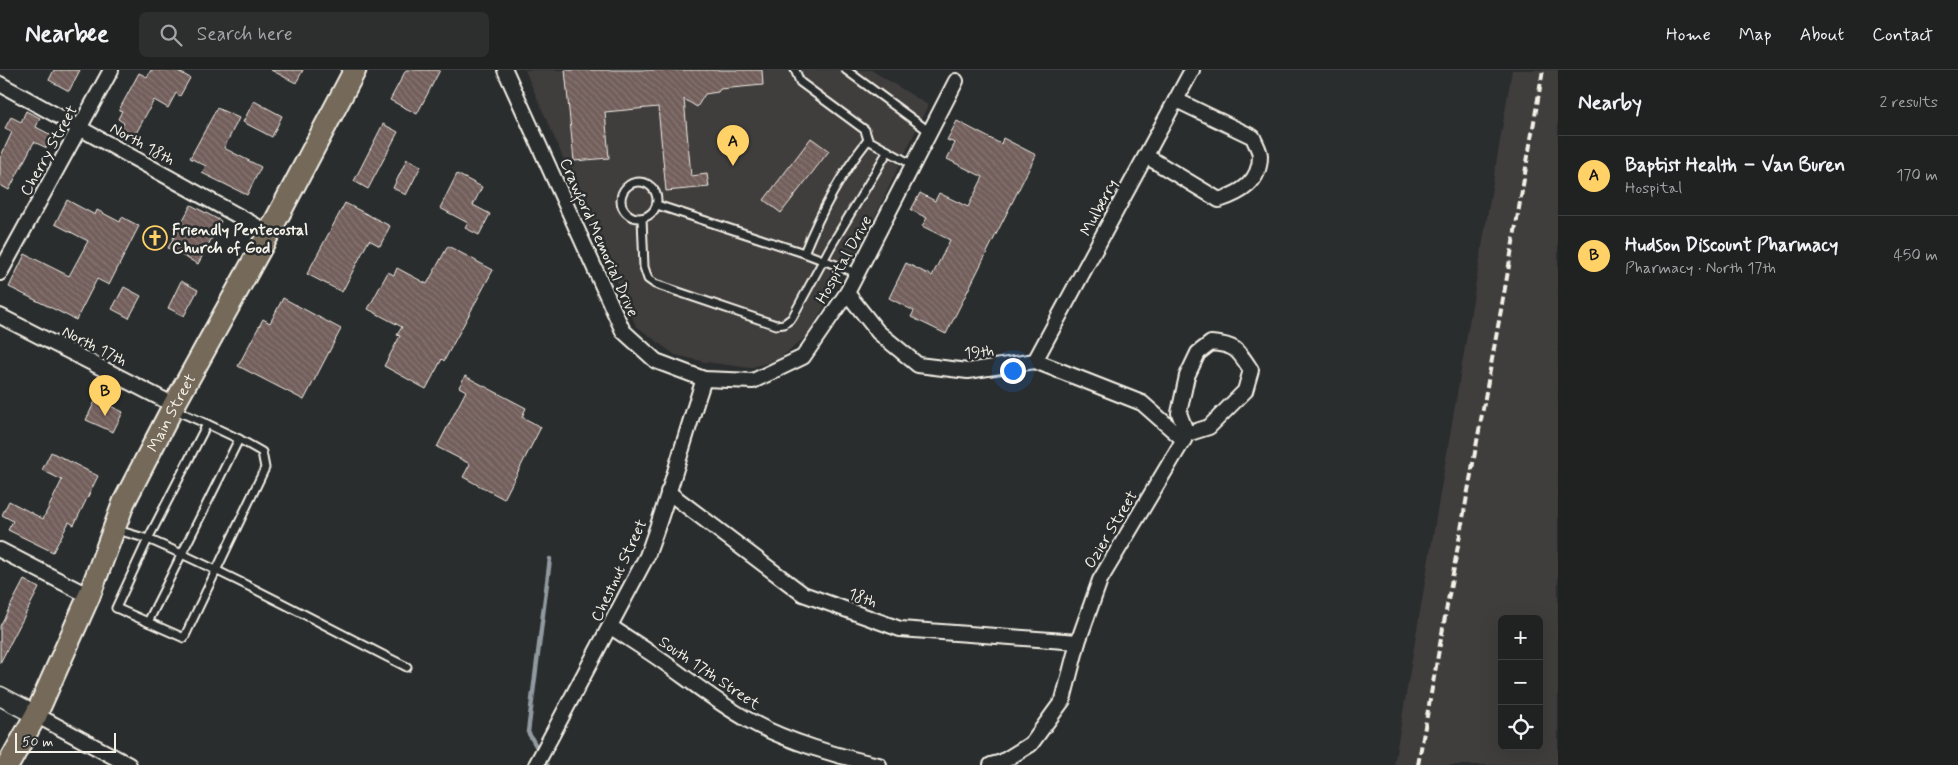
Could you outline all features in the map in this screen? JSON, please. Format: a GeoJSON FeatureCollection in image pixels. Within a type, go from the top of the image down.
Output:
{"type":"FeatureCollection","features":[{"type":"Feature","properties":{"kind":"main road","name":"Main Street"},"geometry":{"type":"LineString","coordinates":[[8,765],[36,715],[89,596],[124,502],[173,407],[269,233],[355,70]]}},
{"type":"Feature","properties":{"kind":"street","name":"Cherry Street"},"geometry":{"type":"LineString","coordinates":[[0,273],[111,70]]}},
{"type":"Feature","properties":{"kind":"street","name":"Crawford Memorial Drive"},"geometry":{"type":"LineString","coordinates":[[505,70],[623,331],[656,360],[704,379]]}},
{"type":"Feature","properties":{"kind":"street","name":"Mulberry"},"geometry":{"type":"LineString","coordinates":[[1035,361],[1192,70]]}},
{"type":"Feature","properties":{"kind":"street","name":"Hospital Drive"},"geometry":{"type":"LineString","coordinates":[[704,379],[753,381],[803,357],[847,293],[956,81]]}},
{"type":"Feature","properties":{"kind":"street","name":"North 18th"},"geometry":{"type":"LineString","coordinates":[[0,84],[269,233]]}},
{"type":"Feature","properties":{"kind":"street"},"geometry":{"type":"LineString","coordinates":[[1146,156],[1219,200],[1238,194],[1256,177],[1260,155],[1253,137],[1176,100]]}},
{"type":"Feature","properties":{"kind":"street","name":"19th"},"geometry":{"type":"LineString","coordinates":[[847,293],[878,332],[918,365],[968,372],[1035,361]]}},
{"type":"Feature","properties":{"kind":"street","name":"North 17th"},"geometry":{"type":"LineString","coordinates":[[0,316],[173,407]]}},
{"type":"Feature","properties":{"kind":"street"},"geometry":{"type":"LineString","coordinates":[[1211,344],[1228,344],[1241,354],[1251,370],[1245,391],[1209,428],[1186,437],[1180,414],[1187,376],[1198,353],[1211,344]]}},
{"type":"Feature","properties":{"kind":"street"},"geometry":{"type":"LineString","coordinates":[[1035,361],[1142,403],[1186,437]]}},
{"type":"Feature","properties":{"kind":"street","name":"Chestnut Street"},"geometry":{"type":"LineString","coordinates":[[537,764],[648,556],[685,434],[704,379]]}},
{"type":"Feature","properties":{"kind":"street","name":"Ozier Street"},"geometry":{"type":"LineString","coordinates":[[1078,642],[1100,580],[1186,437]]}},
{"type":"Feature","properties":{"kind":"street","name":"18th"},"geometry":{"type":"LineString","coordinates":[[668,492],[803,594],[900,629],[1078,642]]}},
{"type":"Feature","properties":{"kind":"street"},"geometry":{"type":"LineString","coordinates":[[0,550],[89,596]]}},
{"type":"Feature","properties":{"kind":"street","name":"South 17th Street"},"geometry":{"type":"LineString","coordinates":[[611,627],[665,663],[693,686],[751,722],[781,736],[858,761],[879,765]]}},
{"type":"Feature","properties":{"kind":"street"},"geometry":{"type":"LineString","coordinates":[[991,765],[1002,762],[1031,744],[1048,723],[1063,700],[1078,642]]}},
{"type":"Feature","properties":{"kind":"street"},"geometry":{"type":"LineString","coordinates":[[0,696],[129,765]]}},
{"type":"Feature","properties":{"kind":"lane"},"geometry":{"type":"LineString","coordinates":[[795,70],[800,82],[865,130],[868,140],[913,165]]}},
{"type":"Feature","properties":{"kind":"lane"},"geometry":{"type":"LineString","coordinates":[[846,70],[930,132]]}},
{"type":"Feature","properties":{"kind":"lane"},"geometry":{"type":"LineString","coordinates":[[804,253],[812,233],[852,160],[868,140]]}},
{"type":"Feature","properties":{"kind":"lane"},"geometry":{"type":"LineString","coordinates":[[642,218],[644,266],[648,279],[655,284],[776,325],[784,324],[792,318],[823,260],[888,151]]}},
{"type":"Feature","properties":{"kind":"lane"},"geometry":{"type":"LineString","coordinates":[[635,182],[647,183],[656,192],[657,205],[651,214],[642,218],[629,216],[621,206],[620,200],[624,188],[635,182]]}},
{"type":"Feature","properties":{"kind":"lane"},"geometry":{"type":"LineString","coordinates":[[657,205],[804,253],[857,273]]}},
{"type":"Feature","properties":{"kind":"lane"},"geometry":{"type":"LineString","coordinates":[[173,407],[239,439],[262,452],[265,468],[184,638],[116,608],[148,539],[207,424]]}},
{"type":"Feature","properties":{"kind":"lane"},"geometry":{"type":"LineString","coordinates":[[148,622],[239,439]]}},
{"type":"Feature","properties":{"kind":"lane"},"geometry":{"type":"LineString","coordinates":[[114,529],[148,539],[182,554],[407,667]]}},
{"type":"Feature","properties":{"kind":"shaded area"},"geometry":{"type":"Polygon","coordinates":[[[525,70],[871,70],[928,105],[870,227],[808,335],[779,359],[750,368],[706,362],[675,355],[636,326],[525,70]]]}},
{"type":"Feature","properties":{"kind":"shaded area"},"geometry":{"type":"Polygon","coordinates":[[[1512,70],[1558,70],[1558,765],[1394,765],[1512,70]]]}},
{"type":"Feature","properties":{"kind":"building"},"geometry":{"type":"Polygon","coordinates":[[[54,70],[80,70],[69,91],[49,80],[54,70]]]}},
{"type":"Feature","properties":{"kind":"building"},"geometry":{"type":"Polygon","coordinates":[[[151,70],[176,70],[190,78],[180,96],[176,93],[168,108],[154,100],[134,137],[120,130],[124,123],[118,119],[122,111],[119,110],[139,73],[147,77],[151,70]]]}},
{"type":"Feature","properties":{"kind":"building"},"geometry":{"type":"Polygon","coordinates":[[[271,70],[303,70],[296,83],[271,70]]]}},
{"type":"Feature","properties":{"kind":"building"},"geometry":{"type":"Polygon","coordinates":[[[406,70],[440,70],[417,114],[390,100],[406,70]]]}},
{"type":"Feature","properties":{"kind":"building"},"geometry":{"type":"Polygon","coordinates":[[[565,70],[762,70],[763,85],[720,89],[718,92],[705,94],[697,107],[684,99],[691,176],[707,174],[709,187],[666,191],[658,107],[605,112],[609,158],[574,161],[565,70]]]}},
{"type":"Feature","properties":{"kind":"building"},"geometry":{"type":"Polygon","coordinates":[[[254,101],[282,116],[272,137],[243,122],[254,101]]]}},
{"type":"Feature","properties":{"kind":"building"},"geometry":{"type":"Polygon","coordinates":[[[217,108],[239,118],[224,148],[261,167],[247,195],[202,173],[206,166],[190,158],[217,108]]]}},
{"type":"Feature","properties":{"kind":"building"},"geometry":{"type":"Polygon","coordinates":[[[26,111],[40,118],[36,127],[53,136],[47,148],[34,142],[9,190],[0,185],[0,158],[12,132],[5,128],[11,117],[21,122],[26,111]]]}},
{"type":"Feature","properties":{"kind":"building"},"geometry":{"type":"Polygon","coordinates":[[[957,121],[1001,144],[1003,138],[1036,155],[946,334],[911,317],[914,311],[889,298],[906,263],[932,276],[950,240],[922,226],[927,218],[911,210],[920,193],[935,201],[939,193],[968,207],[983,177],[947,159],[955,143],[947,140],[957,121]]]}},
{"type":"Feature","properties":{"kind":"building"},"geometry":{"type":"Polygon","coordinates":[[[383,124],[398,132],[368,189],[354,181],[383,124]]]}},
{"type":"Feature","properties":{"kind":"building"},"geometry":{"type":"Polygon","coordinates":[[[811,138],[829,151],[781,213],[764,200],[811,138]]]}},
{"type":"Feature","properties":{"kind":"building"},"geometry":{"type":"Polygon","coordinates":[[[407,159],[421,166],[406,195],[393,188],[407,159]]]}},
{"type":"Feature","properties":{"kind":"building"},"geometry":{"type":"Polygon","coordinates":[[[457,174],[482,187],[473,205],[490,214],[479,235],[465,228],[468,223],[440,208],[457,174]]]}},
{"type":"Feature","properties":{"kind":"building"},"geometry":{"type":"Polygon","coordinates":[[[67,200],[95,215],[97,210],[120,222],[122,217],[139,226],[109,285],[97,279],[76,320],[9,287],[25,254],[69,276],[88,241],[55,224],[67,200]]]}},
{"type":"Feature","properties":{"kind":"building"},"geometry":{"type":"Polygon","coordinates":[[[345,203],[390,226],[380,246],[369,240],[342,292],[307,274],[345,203]]]}},
{"type":"Feature","properties":{"kind":"building"},"geometry":{"type":"Polygon","coordinates":[[[191,205],[221,221],[198,264],[168,248],[191,205]]]}},
{"type":"Feature","properties":{"kind":"building"},"geometry":{"type":"Polygon","coordinates":[[[448,246],[493,270],[444,361],[442,359],[426,389],[384,366],[400,336],[397,335],[402,327],[368,309],[388,272],[394,275],[397,268],[427,284],[448,246]]]}},
{"type":"Feature","properties":{"kind":"building"},"geometry":{"type":"Polygon","coordinates":[[[181,281],[198,290],[184,316],[168,308],[181,281]]]}},
{"type":"Feature","properties":{"kind":"building"},"geometry":{"type":"Polygon","coordinates":[[[124,287],[141,296],[129,318],[112,309],[124,287]]]}},
{"type":"Feature","properties":{"kind":"building"},"geometry":{"type":"Polygon","coordinates":[[[283,298],[341,329],[304,400],[238,366],[263,319],[270,323],[283,298]]]}},
{"type":"Feature","properties":{"kind":"building"},"geometry":{"type":"Polygon","coordinates":[[[465,376],[526,408],[522,417],[541,427],[504,499],[463,477],[470,464],[437,447],[466,391],[459,387],[465,376]]]}},
{"type":"Feature","properties":{"kind":"building"},"geometry":{"type":"Polygon","coordinates":[[[96,399],[123,412],[113,432],[86,420],[96,399]]]}},
{"type":"Feature","properties":{"kind":"building"},"geometry":{"type":"Polygon","coordinates":[[[51,452],[98,476],[74,525],[69,522],[53,552],[8,530],[13,521],[2,515],[9,501],[43,519],[62,480],[42,470],[51,452]]]}},
{"type":"Feature","properties":{"kind":"building"},"geometry":{"type":"Polygon","coordinates":[[[24,580],[39,588],[0,663],[0,626],[24,580]]]}},
{"type":"Feature","properties":{"kind":"waterway"},"geometry":{"type":"LineString","coordinates":[[547,765],[528,732],[550,559]]}},
{"type":"Feature","properties":{"kind":"railway"},"geometry":{"type":"LineString","coordinates":[[1418,765],[1543,70]]}},
{"type":"Feature","properties":{"kind":"place","name":"Baptist Health – Van Buren"},"geometry":{"type":"Point","coordinates":[733,166]}},
{"type":"Feature","properties":{"kind":"place","name":"Friendly Pentecostal Church of God"},"geometry":{"type":"Point","coordinates":[155,238]}},
{"type":"Feature","properties":{"kind":"place","name":"Hudson Discount Pharmacy"},"geometry":{"type":"Point","coordinates":[105,416]}}]}
